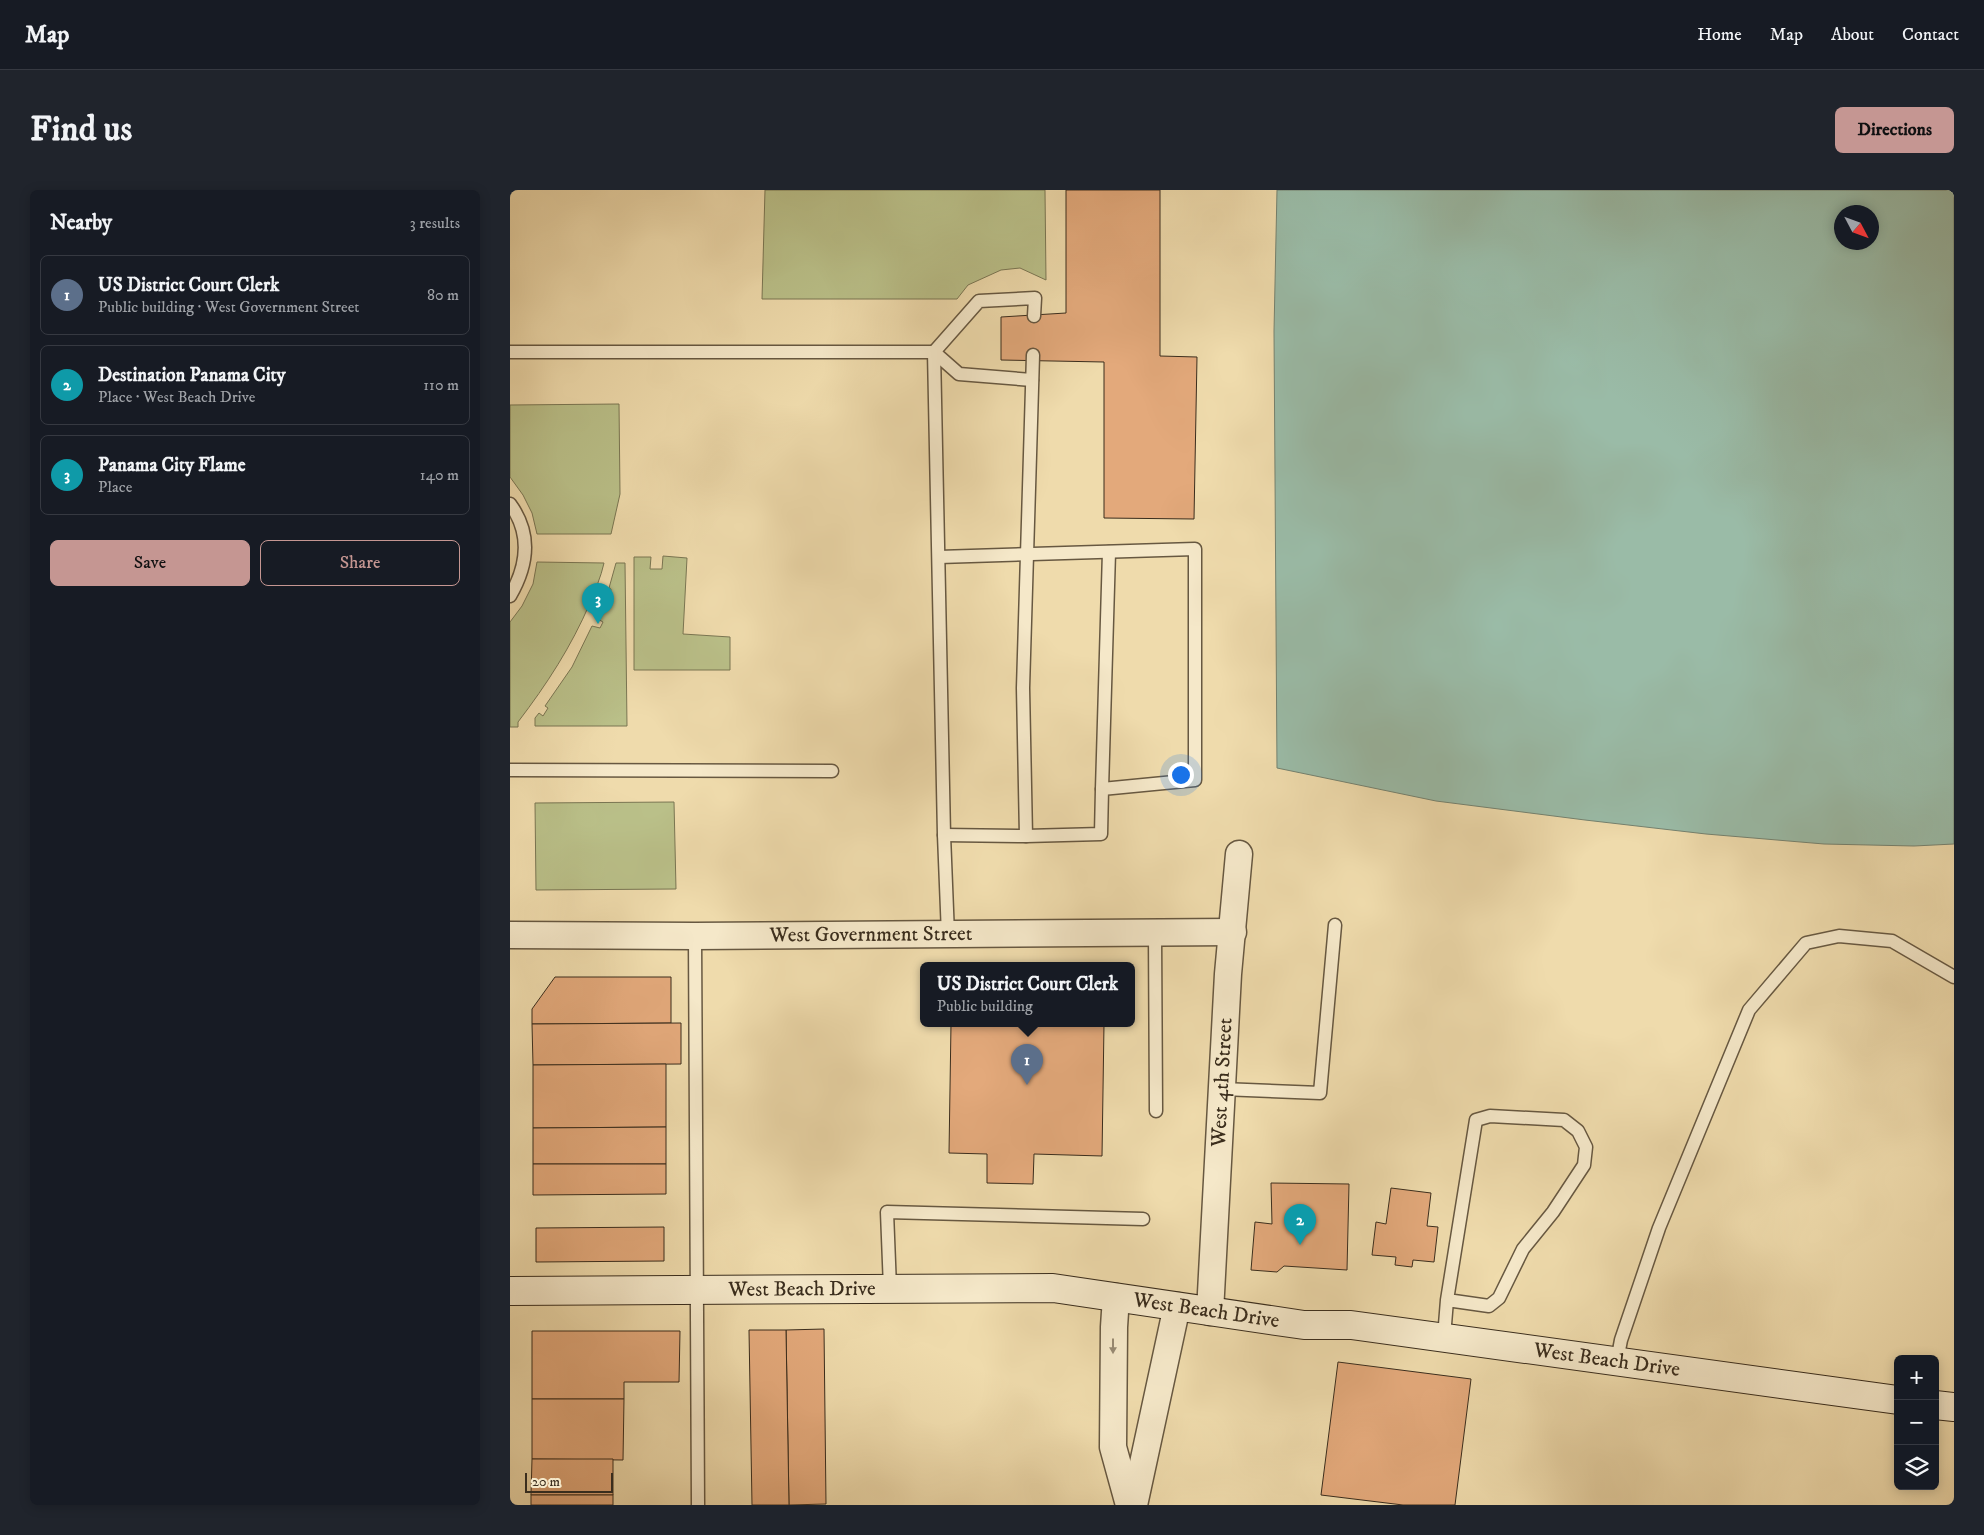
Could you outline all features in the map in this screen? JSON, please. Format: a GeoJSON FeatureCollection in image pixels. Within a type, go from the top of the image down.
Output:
{"type":"FeatureCollection","features":[{"type":"Feature","properties":{"kind":"street","name":"West 4th Street"},"geometry":{"type":"LineString","coordinates":[[1210,1312],[1228,974],[1239,854]]}},
{"type":"Feature","properties":{"kind":"street","name":"West Government Street"},"geometry":{"type":"LineString","coordinates":[[510,935],[948,935],[1233,932]]}},
{"type":"Feature","properties":{"kind":"street","name":"West Beach Drive"},"geometry":{"type":"LineString","coordinates":[[510,1291],[1052,1288],[1304,1325],[1351,1325],[1894,1399]]}},
{"type":"Feature","properties":{"kind":"street"},"geometry":{"type":"LineString","coordinates":[[1116,1297],[1113,1447],[1129,1505]]}},
{"type":"Feature","properties":{"kind":"street"},"geometry":{"type":"LineString","coordinates":[[1134,1505],[1177,1306]]}},
{"type":"Feature","properties":{"kind":"street"},"geometry":{"type":"LineString","coordinates":[[1939,1405],[1954,1407]]}},
{"type":"Feature","properties":{"kind":"lane"},"geometry":{"type":"LineString","coordinates":[[948,935],[944,834],[934,352],[979,301],[1035,298],[1034,316]]}},
{"type":"Feature","properties":{"kind":"lane"},"geometry":{"type":"LineString","coordinates":[[510,352],[934,352],[959,374],[1032,380]]}},
{"type":"Feature","properties":{"kind":"lane"},"geometry":{"type":"LineString","coordinates":[[1026,836],[1023,688],[1033,355]]}},
{"type":"Feature","properties":{"kind":"lane"},"geometry":{"type":"LineString","coordinates":[[510,504],[522,523],[525,540],[522,570],[510,596]]}},
{"type":"Feature","properties":{"kind":"lane"},"geometry":{"type":"LineString","coordinates":[[939,557],[1195,549],[1195,780],[1102,789]]}},
{"type":"Feature","properties":{"kind":"lane"},"geometry":{"type":"LineString","coordinates":[[944,834],[1026,836],[1101,834],[1109,552]]}},
{"type":"Feature","properties":{"kind":"lane"},"geometry":{"type":"LineString","coordinates":[[510,770],[832,771]]}},
{"type":"Feature","properties":{"kind":"lane"},"geometry":{"type":"LineString","coordinates":[[1222,1088],[1320,1093],[1335,925]]}},
{"type":"Feature","properties":{"kind":"lane"},"geometry":{"type":"LineString","coordinates":[[1155,933],[1156,1111]]}},
{"type":"Feature","properties":{"kind":"lane"},"geometry":{"type":"LineString","coordinates":[[694,936],[698,1505]]}},
{"type":"Feature","properties":{"kind":"lane"},"geometry":{"type":"LineString","coordinates":[[1617,1361],[1621,1340],[1659,1228],[1748,1010],[1806,943],[1839,936],[1892,941],[1954,977]]}},
{"type":"Feature","properties":{"kind":"lane"},"geometry":{"type":"LineString","coordinates":[[1444,1337],[1448,1300],[1476,1120],[1490,1116],[1564,1120],[1578,1131],[1586,1147],[1584,1165],[1553,1212],[1523,1249],[1499,1298],[1489,1306],[1448,1300]]}},
{"type":"Feature","properties":{"kind":"lane"},"geometry":{"type":"LineString","coordinates":[[890,1288],[887,1212],[1143,1219]]}},
{"type":"Feature","properties":{"kind":"green space"},"geometry":{"type":"Polygon","coordinates":[[[765,190],[1045,190],[1046,280],[1020,268],[1001,270],[968,285],[957,299],[762,299],[765,190]]]}},
{"type":"Feature","properties":{"kind":"green space"},"geometry":{"type":"Polygon","coordinates":[[[619,404],[620,494],[611,534],[537,534],[532,513],[523,495],[510,477],[510,405],[619,404]]]}},
{"type":"Feature","properties":{"kind":"green space"},"geometry":{"type":"Polygon","coordinates":[[[663,556],[687,558],[683,634],[730,637],[730,670],[634,670],[634,557],[651,557],[650,569],[662,569],[663,556]]]}},
{"type":"Feature","properties":{"kind":"green space"},"geometry":{"type":"Polygon","coordinates":[[[537,562],[604,563],[590,603],[567,650],[539,694],[518,722],[518,727],[510,727],[510,622],[522,606],[533,584],[537,562]]]}},
{"type":"Feature","properties":{"kind":"green space"},"geometry":{"type":"Polygon","coordinates":[[[616,563],[625,563],[627,726],[535,726],[535,718],[539,713],[543,716],[548,708],[545,706],[572,667],[592,626],[600,628],[603,622],[596,618],[606,595],[610,596],[611,589],[609,588],[616,563]]]}},
{"type":"Feature","properties":{"kind":"green space"},"geometry":{"type":"Polygon","coordinates":[[[674,802],[676,889],[536,890],[535,803],[674,802]]]}},
{"type":"Feature","properties":{"kind":"shaded area"},"geometry":{"type":"Polygon","coordinates":[[[1277,190],[1954,190],[1954,844],[1914,846],[1824,844],[1706,834],[1436,801],[1277,768],[1274,331],[1277,190]]]}},
{"type":"Feature","properties":{"kind":"building"},"geometry":{"type":"Polygon","coordinates":[[[1066,190],[1160,190],[1160,356],[1197,357],[1194,519],[1104,518],[1104,362],[1001,360],[1001,317],[1066,313],[1066,190]]]}},
{"type":"Feature","properties":{"kind":"building"},"geometry":{"type":"Polygon","coordinates":[[[555,977],[671,977],[671,1023],[532,1024],[532,1009],[555,977]]]}},
{"type":"Feature","properties":{"kind":"building"},"geometry":{"type":"Polygon","coordinates":[[[681,1023],[681,1064],[533,1065],[532,1024],[681,1023]]]}},
{"type":"Feature","properties":{"kind":"building"},"geometry":{"type":"Polygon","coordinates":[[[951,1027],[1104,1027],[1102,1156],[1034,1154],[1033,1184],[987,1183],[987,1154],[949,1153],[951,1027]]]}},
{"type":"Feature","properties":{"kind":"building"},"geometry":{"type":"Polygon","coordinates":[[[666,1064],[666,1127],[533,1128],[533,1065],[666,1064]]]}},
{"type":"Feature","properties":{"kind":"building"},"geometry":{"type":"Polygon","coordinates":[[[666,1127],[666,1164],[533,1164],[533,1128],[666,1127]]]}},
{"type":"Feature","properties":{"kind":"building"},"geometry":{"type":"Polygon","coordinates":[[[533,1164],[666,1164],[666,1194],[533,1195],[533,1164]]]}},
{"type":"Feature","properties":{"kind":"building"},"geometry":{"type":"Polygon","coordinates":[[[1271,1183],[1349,1184],[1347,1270],[1284,1266],[1277,1272],[1251,1270],[1255,1222],[1272,1224],[1271,1183]]]}},
{"type":"Feature","properties":{"kind":"building"},"geometry":{"type":"Polygon","coordinates":[[[1391,1188],[1431,1193],[1427,1226],[1438,1227],[1434,1262],[1413,1260],[1412,1267],[1395,1265],[1396,1257],[1372,1255],[1376,1222],[1386,1224],[1391,1188]]]}},
{"type":"Feature","properties":{"kind":"building"},"geometry":{"type":"Polygon","coordinates":[[[664,1227],[664,1261],[536,1262],[536,1228],[664,1227]]]}},
{"type":"Feature","properties":{"kind":"building"},"geometry":{"type":"Polygon","coordinates":[[[824,1329],[826,1504],[789,1505],[786,1330],[824,1329]]]}},
{"type":"Feature","properties":{"kind":"building"},"geometry":{"type":"Polygon","coordinates":[[[749,1330],[786,1330],[789,1505],[752,1505],[749,1330]]]}},
{"type":"Feature","properties":{"kind":"building"},"geometry":{"type":"Polygon","coordinates":[[[532,1331],[680,1331],[679,1382],[624,1382],[624,1399],[532,1399],[532,1331]]]}},
{"type":"Feature","properties":{"kind":"building"},"geometry":{"type":"Polygon","coordinates":[[[1338,1362],[1471,1379],[1455,1505],[1403,1505],[1321,1495],[1338,1362]]]}},
{"type":"Feature","properties":{"kind":"building"},"geometry":{"type":"Polygon","coordinates":[[[532,1399],[624,1399],[623,1460],[532,1459],[532,1399]]]}},
{"type":"Feature","properties":{"kind":"building"},"geometry":{"type":"Polygon","coordinates":[[[532,1459],[613,1459],[613,1495],[531,1495],[532,1459]]]}},
{"type":"Feature","properties":{"kind":"building"},"geometry":{"type":"Polygon","coordinates":[[[531,1495],[613,1495],[613,1505],[531,1505],[531,1495]]]}},
{"type":"Feature","properties":{"kind":"place","name":"Panama City Flame"},"geometry":{"type":"Point","coordinates":[598,624]}},
{"type":"Feature","properties":{"kind":"place","name":"US District Court Clerk"},"geometry":{"type":"Point","coordinates":[1027,1085]}},
{"type":"Feature","properties":{"kind":"place","name":"Destination Panama City"},"geometry":{"type":"Point","coordinates":[1300,1245]}}]}
